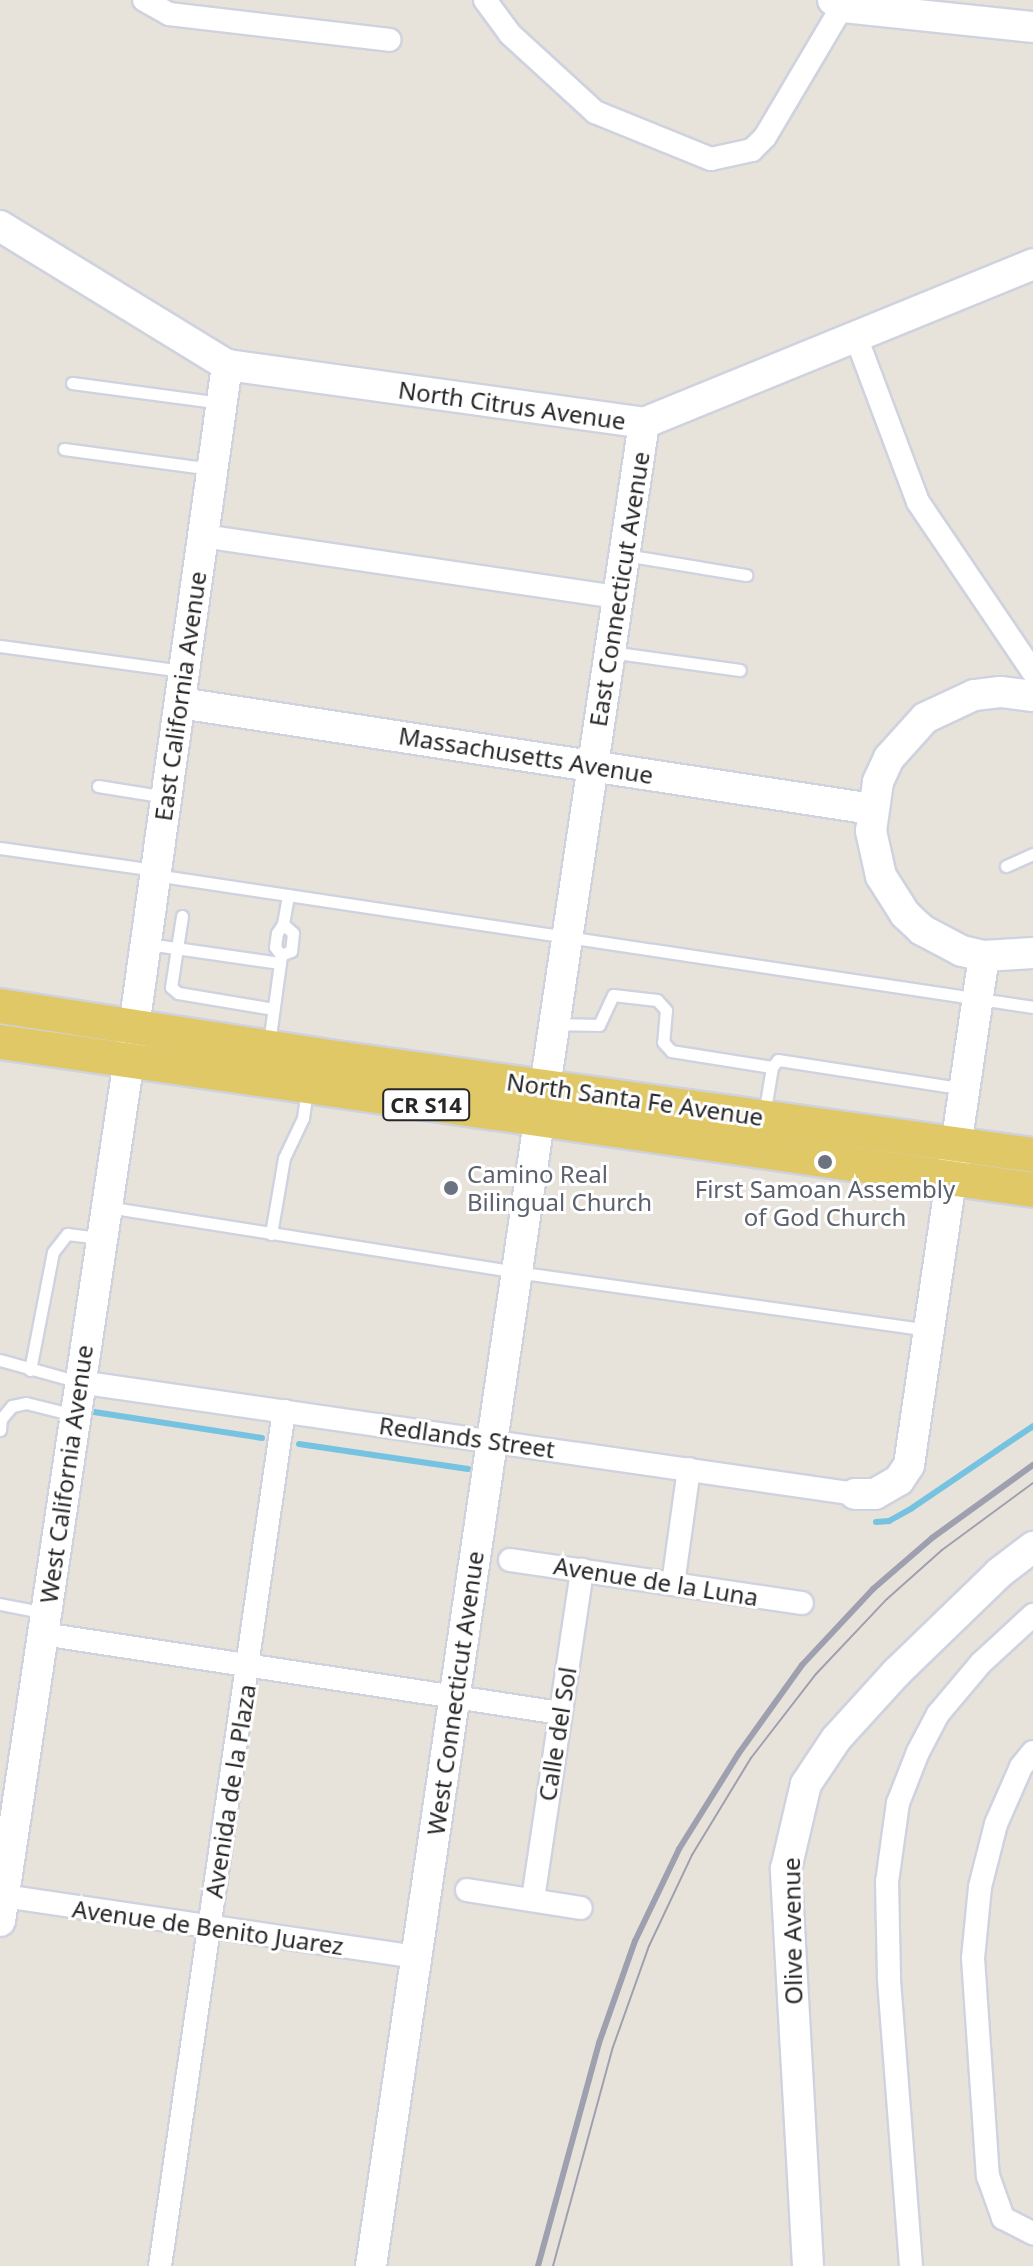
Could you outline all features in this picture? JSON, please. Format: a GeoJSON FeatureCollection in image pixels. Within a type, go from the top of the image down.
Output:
{"type":"FeatureCollection","features":[{"type":"Feature","properties":{"kind":"main road","name":"North Santa Fe Avenue"},"geometry":{"type":"LineString","coordinates":[[0,1006],[307,1087],[1033,1190]]}},
{"type":"Feature","properties":{"kind":"main road","name":"North Santa Fe Avenue"},"geometry":{"type":"LineString","coordinates":[[0,1042],[268,1048],[1033,1155]]}},
{"type":"Feature","properties":{"kind":"street"},"geometry":{"type":"LineString","coordinates":[[144,0],[169,14],[389,40]]}},
{"type":"Feature","properties":{"kind":"street"},"geometry":{"type":"LineString","coordinates":[[485,0],[510,34],[595,112],[711,159],[752,150],[765,137],[838,3],[1033,27]]}},
{"type":"Feature","properties":{"kind":"street","name":"North Citrus Avenue"},"geometry":{"type":"LineString","coordinates":[[0,226],[227,365],[644,423],[1033,264]]}},
{"type":"Feature","properties":{"kind":"street"},"geometry":{"type":"LineString","coordinates":[[856,337],[918,502],[1033,672]]}},
{"type":"Feature","properties":{"kind":"street","name":"East California Avenue"},"geometry":{"type":"LineString","coordinates":[[132,1043],[227,365]]}},
{"type":"Feature","properties":{"kind":"street","name":"East Connecticut Avenue"},"geometry":{"type":"LineString","coordinates":[[545,1087],[644,423]]}},
{"type":"Feature","properties":{"kind":"street"},"geometry":{"type":"LineString","coordinates":[[203,536],[618,597]]}},
{"type":"Feature","properties":{"kind":"street"},"geometry":{"type":"LineString","coordinates":[[1033,696],[1000,692],[974,695],[925,718],[889,758],[872,809],[871,831],[881,876],[905,914],[941,942],[984,956],[1033,953]]}},
{"type":"Feature","properties":{"kind":"street","name":"Massachusetts Avenue"},"geometry":{"type":"LineString","coordinates":[[180,703],[872,809]]}},
{"type":"Feature","properties":{"kind":"street"},"geometry":{"type":"LineString","coordinates":[[855,1494],[875,1494],[899,1480],[909,1465],[984,956]]}},
{"type":"Feature","properties":{"kind":"street","name":"West California Avenue"},"geometry":{"type":"LineString","coordinates":[[1,1904],[132,1043]]}},
{"type":"Feature","properties":{"kind":"street","name":"West Connecticut Avenue"},"geometry":{"type":"LineString","coordinates":[[371,2266],[539,1121]]}},
{"type":"Feature","properties":{"kind":"street","name":"Redlands Street"},"geometry":{"type":"LineString","coordinates":[[79,1382],[855,1494]]}},
{"type":"Feature","properties":{"kind":"street","name":"Avenida de la Plaza"},"geometry":{"type":"LineString","coordinates":[[160,2266],[284,1411]]}},
{"type":"Feature","properties":{"kind":"street"},"geometry":{"type":"LineString","coordinates":[[673,1584],[689,1469]]}},
{"type":"Feature","properties":{"kind":"street","name":"Olive Avenue"},"geometry":{"type":"LineString","coordinates":[[808,2266],[786,1869],[794,1821],[806,1784],[836,1739],[965,1606],[999,1573],[1033,1547]]}},
{"type":"Feature","properties":{"kind":"street","name":"Avenue de la Luna"},"geometry":{"type":"LineString","coordinates":[[510,1560],[802,1603]]}},
{"type":"Feature","properties":{"kind":"street","name":"Calle del Sol"},"geometry":{"type":"LineString","coordinates":[[533,1899],[582,1570]]}},
{"type":"Feature","properties":{"kind":"street"},"geometry":{"type":"LineString","coordinates":[[911,2266],[889,1977],[887,1882],[898,1803],[918,1752],[938,1714],[981,1663],[1033,1615]]}},
{"type":"Feature","properties":{"kind":"street"},"geometry":{"type":"LineString","coordinates":[[44,1624],[248,1667],[560,1713]]}},
{"type":"Feature","properties":{"kind":"street"},"geometry":{"type":"LineString","coordinates":[[1033,1752],[1021,1767],[996,1824],[980,1887],[973,1958],[988,2176],[1003,2218],[1033,2233]]}},
{"type":"Feature","properties":{"kind":"street"},"geometry":{"type":"LineString","coordinates":[[467,1890],[581,1908]]}},
{"type":"Feature","properties":{"kind":"street","name":"Avenue de Benito Juarez"},"geometry":{"type":"LineString","coordinates":[[1,1904],[209,1927],[417,1957]]}},
{"type":"Feature","properties":{"kind":"lane"},"geometry":{"type":"LineString","coordinates":[[72,383],[221,404]]}},
{"type":"Feature","properties":{"kind":"lane"},"geometry":{"type":"LineString","coordinates":[[64,449],[212,469]]}},
{"type":"Feature","properties":{"kind":"lane"},"geometry":{"type":"LineString","coordinates":[[624,555],[746,575]]}},
{"type":"Feature","properties":{"kind":"lane"},"geometry":{"type":"LineString","coordinates":[[0,646],[184,672]]}},
{"type":"Feature","properties":{"kind":"lane"},"geometry":{"type":"LineString","coordinates":[[609,651],[740,670]]}},
{"type":"Feature","properties":{"kind":"lane"},"geometry":{"type":"LineString","coordinates":[[98,786],[166,797]]}},
{"type":"Feature","properties":{"kind":"lane"},"geometry":{"type":"LineString","coordinates":[[0,848],[288,895],[1033,1007]]}},
{"type":"Feature","properties":{"kind":"lane"},"geometry":{"type":"LineString","coordinates":[[1006,866],[1033,854]]}},
{"type":"Feature","properties":{"kind":"lane"},"geometry":{"type":"LineString","coordinates":[[268,1048],[281,959],[275,947],[288,895]]}},
{"type":"Feature","properties":{"kind":"lane"},"geometry":{"type":"LineString","coordinates":[[182,916],[171,987],[178,993],[223,997],[274,1009]]}},
{"type":"Feature","properties":{"kind":"lane"},"geometry":{"type":"LineString","coordinates":[[145,944],[177,949],[203,958],[251,965],[281,959]]}},
{"type":"Feature","properties":{"kind":"lane"},"geometry":{"type":"LineString","coordinates":[[554,1024],[599,1025],[613,995],[657,1000],[666,1010],[663,1042],[671,1051],[772,1067]]}},
{"type":"Feature","properties":{"kind":"lane"},"geometry":{"type":"LineString","coordinates":[[764,1117],[772,1067],[778,1060],[965,1089]]}},
{"type":"Feature","properties":{"kind":"lane"},"geometry":{"type":"LineString","coordinates":[[271,1234],[284,1158],[303,1118],[307,1087]]}},
{"type":"Feature","properties":{"kind":"lane"},"geometry":{"type":"LineString","coordinates":[[106,1207],[516,1272],[929,1330]]}},
{"type":"Feature","properties":{"kind":"lane"},"geometry":{"type":"LineString","coordinates":[[30,1370],[53,1252],[60,1238],[80,1234],[102,1238]]}},
{"type":"Feature","properties":{"kind":"lane"},"geometry":{"type":"LineString","coordinates":[[0,1360],[79,1382]]}},
{"type":"Feature","properties":{"kind":"lane"},"geometry":{"type":"LineString","coordinates":[[0,1430],[1,1419],[12,1406],[26,1403],[75,1416]]}},
{"type":"Feature","properties":{"kind":"lane"},"geometry":{"type":"LineString","coordinates":[[0,1604],[44,1624]]}},
{"type":"Feature","properties":{"kind":"waterway"},"geometry":{"type":"LineString","coordinates":[[94,1412],[262,1438]]}},
{"type":"Feature","properties":{"kind":"waterway"},"geometry":{"type":"LineString","coordinates":[[876,1522],[889,1521],[912,1508],[1033,1426]]}},
{"type":"Feature","properties":{"kind":"waterway"},"geometry":{"type":"LineString","coordinates":[[299,1444],[468,1469]]}},
{"type":"Feature","properties":{"kind":"tram line"},"geometry":{"type":"LineString","coordinates":[[553,2266],[613,2047],[649,1946],[692,1855],[751,1758],[816,1674],[887,1599],[942,1550],[1033,1483]]}},
{"type":"Feature","properties":{"kind":"railway"},"geometry":{"type":"LineString","coordinates":[[538,2266],[599,2043],[635,1941],[679,1849],[739,1753],[802,1665],[873,1589],[932,1538],[1033,1465]]}},
{"type":"Feature","properties":{"kind":"place","name":"First Samoan Assembly of God Church"},"geometry":{"type":"Point","coordinates":[825,1162]}},
{"type":"Feature","properties":{"kind":"place","name":"Camino Real Bilingual Church"},"geometry":{"type":"Point","coordinates":[451,1188]}}]}
